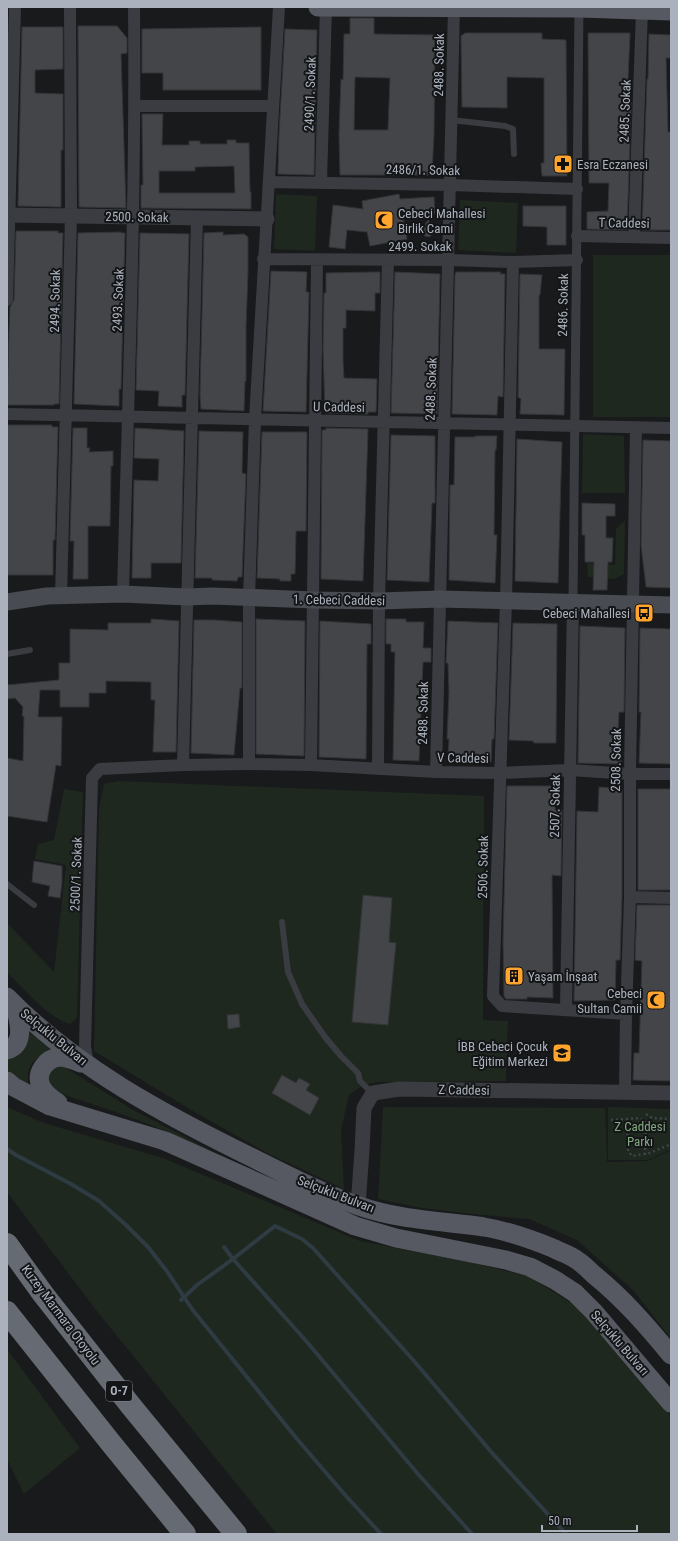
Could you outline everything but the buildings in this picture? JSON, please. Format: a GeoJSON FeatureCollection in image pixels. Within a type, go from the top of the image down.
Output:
{"type":"FeatureCollection","features":[{"type":"Feature","properties":{"kind":"highway","name":"Kuzey Marmara Otoyolu"},"geometry":{"type":"LineString","coordinates":[[7,1244],[43,1294],[131,1406],[236,1534]]}},
{"type":"Feature","properties":{"kind":"highway"},"geometry":{"type":"LineString","coordinates":[[7,1312],[185,1534]]}},
{"type":"Feature","properties":{"kind":"main road"},"geometry":{"type":"LineString","coordinates":[[318,7],[579,8],[671,11]]}},
{"type":"Feature","properties":{"kind":"main road","name":"1. Cebeci Caddesi"},"geometry":{"type":"LineString","coordinates":[[7,602],[47,596],[123,594],[314,600],[379,601],[440,599],[671,605]]}},
{"type":"Feature","properties":{"kind":"main road"},"geometry":{"type":"LineString","coordinates":[[7,1050],[17,1042],[20,1033],[19,1022],[11,1001]]}},
{"type":"Feature","properties":{"kind":"main road","name":"Selçuklu Bulvarı"},"geometry":{"type":"LineString","coordinates":[[11,1001],[49,1036],[88,1066],[125,1089],[209,1136],[300,1181],[358,1206],[411,1218],[487,1227],[533,1240],[572,1257],[606,1284],[643,1320],[671,1355]]}},
{"type":"Feature","properties":{"kind":"main road"},"geometry":{"type":"LineString","coordinates":[[69,1112],[48,1095],[41,1086],[41,1069],[46,1063],[54,1058],[62,1057],[88,1066]]}},
{"type":"Feature","properties":{"kind":"main road","name":"Selçuklu Bulvarı"},"geometry":{"type":"LineString","coordinates":[[7,1081],[14,1087],[50,1106],[165,1141],[355,1226],[396,1238],[506,1260],[530,1267],[555,1280],[575,1293],[594,1312],[671,1403]]}},
{"type":"Feature","properties":{"kind":"street"},"geometry":{"type":"LineString","coordinates":[[7,300],[8,215],[15,7]]}},
{"type":"Feature","properties":{"kind":"street","name":"2494. Sokak"},"geometry":{"type":"LineString","coordinates":[[61,596],[71,216],[70,7]]}},
{"type":"Feature","properties":{"kind":"street","name":"2493. Sokak"},"geometry":{"type":"LineString","coordinates":[[123,594],[134,217],[134,7]]}},
{"type":"Feature","properties":{"kind":"street"},"geometry":{"type":"LineString","coordinates":[[249,764],[249,598],[255,419],[263,259],[267,219],[279,7]]}},
{"type":"Feature","properties":{"kind":"street","name":"2490/1. Sokak"},"geometry":{"type":"LineString","coordinates":[[321,182],[326,7]]}},
{"type":"Feature","properties":{"kind":"street","name":"2488. Sokak"},"geometry":{"type":"LineString","coordinates":[[436,772],[454,7]]}},
{"type":"Feature","properties":{"kind":"street","name":"2486. Sokak"},"geometry":{"type":"LineString","coordinates":[[573,602],[579,8]]}},
{"type":"Feature","properties":{"kind":"street","name":"2485. Sokak"},"geometry":{"type":"LineString","coordinates":[[634,237],[642,10]]}},
{"type":"Feature","properties":{"kind":"street"},"geometry":{"type":"LineString","coordinates":[[135,106],[273,106]]}},
{"type":"Feature","properties":{"kind":"street","name":"2486/1. Sokak"},"geometry":{"type":"LineString","coordinates":[[269,182],[577,189]]}},
{"type":"Feature","properties":{"kind":"street","name":"2500. Sokak"},"geometry":{"type":"LineString","coordinates":[[8,215],[267,219]]}},
{"type":"Feature","properties":{"kind":"street"},"geometry":{"type":"LineString","coordinates":[[183,765],[197,218]]}},
{"type":"Feature","properties":{"kind":"street","name":"T Caddesi"},"geometry":{"type":"LineString","coordinates":[[577,236],[671,238]]}},
{"type":"Feature","properties":{"kind":"street","name":"2499. Sokak"},"geometry":{"type":"LineString","coordinates":[[263,259],[449,260],[514,262],[576,260]]}},
{"type":"Feature","properties":{"kind":"street"},"geometry":{"type":"LineString","coordinates":[[311,765],[317,260]]}},
{"type":"Feature","properties":{"kind":"street"},"geometry":{"type":"LineString","coordinates":[[378,770],[379,601],[388,260]]}},
{"type":"Feature","properties":{"kind":"street","name":"2506. Sokak"},"geometry":{"type":"LineString","coordinates":[[514,262],[506,601],[499,773],[497,894],[493,996],[502,1006],[626,1014]]}},
{"type":"Feature","properties":{"kind":"street","name":"U Caddesi"},"geometry":{"type":"LineString","coordinates":[[7,414],[671,428]]}},
{"type":"Feature","properties":{"kind":"street","name":"2508. Sokak"},"geometry":{"type":"LineString","coordinates":[[625,1092],[630,897],[630,774],[636,428]]}},
{"type":"Feature","properties":{"kind":"street","name":"2507. Sokak"},"geometry":{"type":"LineString","coordinates":[[566,1010],[573,602]]}},
{"type":"Feature","properties":{"kind":"street","name":"V Caddesi"},"geometry":{"type":"LineString","coordinates":[[183,765],[311,765],[378,770],[436,772],[499,773],[570,770],[630,774],[671,774]]}},
{"type":"Feature","properties":{"kind":"street","name":"2500/1. Sokak"},"geometry":{"type":"LineString","coordinates":[[88,1066],[85,1046],[92,778],[100,770],[183,765]]}},
{"type":"Feature","properties":{"kind":"street"},"geometry":{"type":"LineString","coordinates":[[630,897],[671,898]]}},
{"type":"Feature","properties":{"kind":"street","name":"Z Caddesi"},"geometry":{"type":"LineString","coordinates":[[373,1093],[399,1089],[671,1093]]}},
{"type":"Feature","properties":{"kind":"street"},"geometry":{"type":"LineString","coordinates":[[358,1206],[364,1108],[373,1093]]}},
{"type":"Feature","properties":{"kind":"lane"},"geometry":{"type":"LineString","coordinates":[[452,120],[505,126],[513,129],[514,154]]}},
{"type":"Feature","properties":{"kind":"lane"},"geometry":{"type":"LineString","coordinates":[[7,654],[30,650]]}},
{"type":"Feature","properties":{"kind":"lane"},"geometry":{"type":"LineString","coordinates":[[7,884],[34,905]]}},
{"type":"Feature","properties":{"kind":"lane"},"geometry":{"type":"LineString","coordinates":[[282,922],[288,972],[302,1004],[325,1037],[358,1073],[360,1081],[373,1093]]}},
{"type":"Feature","properties":{"kind":"path"},"geometry":{"type":"LineString","coordinates":[[611,1120],[640,1118],[646,1114],[652,1118],[671,1119]]}},
{"type":"Feature","properties":{"kind":"path"},"geometry":{"type":"LineString","coordinates":[[640,1118],[646,1123]]}},
{"type":"Feature","properties":{"kind":"path"},"geometry":{"type":"LineString","coordinates":[[645,1155],[646,1123],[652,1118]]}},
{"type":"Feature","properties":{"kind":"path"},"geometry":{"type":"LineString","coordinates":[[627,1119],[628,1151],[632,1156],[645,1155],[671,1144]]}},
{"type":"Feature","properties":{"kind":"green space"},"geometry":{"type":"Polygon","coordinates":[[[276,194],[317,196],[315,251],[274,249],[276,194]]]}},
{"type":"Feature","properties":{"kind":"green space"},"geometry":{"type":"Polygon","coordinates":[[[460,200],[518,203],[516,253],[458,250],[460,200]]]}},
{"type":"Feature","properties":{"kind":"green space"},"geometry":{"type":"Polygon","coordinates":[[[593,255],[671,255],[671,417],[593,417],[593,255]]]}},
{"type":"Feature","properties":{"kind":"green space"},"geometry":{"type":"Polygon","coordinates":[[[583,434],[624,436],[625,493],[582,493],[583,434]]]}},
{"type":"Feature","properties":{"kind":"green space"},"geometry":{"type":"Polygon","coordinates":[[[625,520],[624,574],[614,579],[588,577],[587,563],[615,565],[616,529],[625,520]]]}},
{"type":"Feature","properties":{"kind":"green space"},"geometry":{"type":"Polygon","coordinates":[[[119,781],[484,796],[483,1020],[508,1021],[506,1081],[379,1082],[363,1085],[349,1095],[341,1130],[344,1189],[269,1154],[198,1114],[94,1051],[99,809],[104,784],[119,781]]]}},
{"type":"Feature","properties":{"kind":"green space"},"geometry":{"type":"Polygon","coordinates":[[[64,789],[83,792],[77,1017],[70,1024],[53,1016],[28,994],[7,972],[7,923],[54,972],[66,865],[35,859],[38,844],[54,840],[64,789]]]}},
{"type":"Feature","properties":{"kind":"green space"},"geometry":{"type":"Polygon","coordinates":[[[27,1027],[52,1050],[41,1056],[32,1064],[28,1073],[29,1087],[7,1070],[7,1059],[27,1027]]]}},
{"type":"Feature","properties":{"kind":"green space"},"geometry":{"type":"Polygon","coordinates":[[[53,1066],[63,1066],[133,1110],[210,1150],[202,1148],[151,1125],[52,1091],[45,1074],[53,1066]]]}},
{"type":"Feature","properties":{"kind":"green space"},"geometry":{"type":"Polygon","coordinates":[[[7,1107],[44,1123],[163,1158],[360,1241],[469,1262],[528,1276],[579,1308],[671,1416],[671,1534],[277,1534],[96,1310],[7,1192],[7,1107]]]}},
{"type":"Feature","properties":{"kind":"green space"},"geometry":{"type":"Polygon","coordinates":[[[383,1107],[605,1108],[607,1162],[648,1161],[671,1150],[671,1339],[634,1291],[577,1240],[529,1219],[422,1208],[378,1199],[383,1107]]]}},
{"type":"Feature","properties":{"kind":"green space","name":"Z Caddesi Parkı"},"geometry":{"type":"Polygon","coordinates":[[[608,1107],[671,1109],[671,1149],[648,1160],[608,1160],[608,1107]]]}},
{"type":"Feature","properties":{"kind":"green space"},"geometry":{"type":"Polygon","coordinates":[[[7,1349],[80,1448],[24,1494],[7,1459],[7,1349]]]}},
{"type":"Feature","properties":{"kind":"waterway"},"geometry":{"type":"LineString","coordinates":[[7,1149],[99,1201],[148,1247],[166,1270],[192,1309],[297,1439],[381,1534]]}},
{"type":"Feature","properties":{"kind":"waterway"},"geometry":{"type":"LineString","coordinates":[[181,1300],[197,1285],[275,1226],[302,1239],[313,1248],[414,1361],[493,1454],[566,1534]]}},
{"type":"Feature","properties":{"kind":"waterway"},"geometry":{"type":"LineString","coordinates":[[224,1247],[307,1342],[418,1474],[472,1534]]}},
{"type":"Feature","properties":{"kind":"place","name":"Esra Eczanesi"},"geometry":{"type":"Point","coordinates":[563,164]}},
{"type":"Feature","properties":{"kind":"place","name":"Cebeci Mahallesi Birlik Cami"},"geometry":{"type":"Point","coordinates":[384,220]}},
{"type":"Feature","properties":{"kind":"place","name":"Cebeci Mahallesi"},"geometry":{"type":"Point","coordinates":[644,613]}},
{"type":"Feature","properties":{"kind":"place","name":"Yaşam İnşaat"},"geometry":{"type":"Point","coordinates":[514,976]}},
{"type":"Feature","properties":{"kind":"place","name":"Cebeci Sultan Camii"},"geometry":{"type":"Point","coordinates":[656,1000]}},
{"type":"Feature","properties":{"kind":"place","name":"İBB Cebeci Çocuk Eğitim Merkezi"},"geometry":{"type":"Point","coordinates":[562,1053]}}]}
